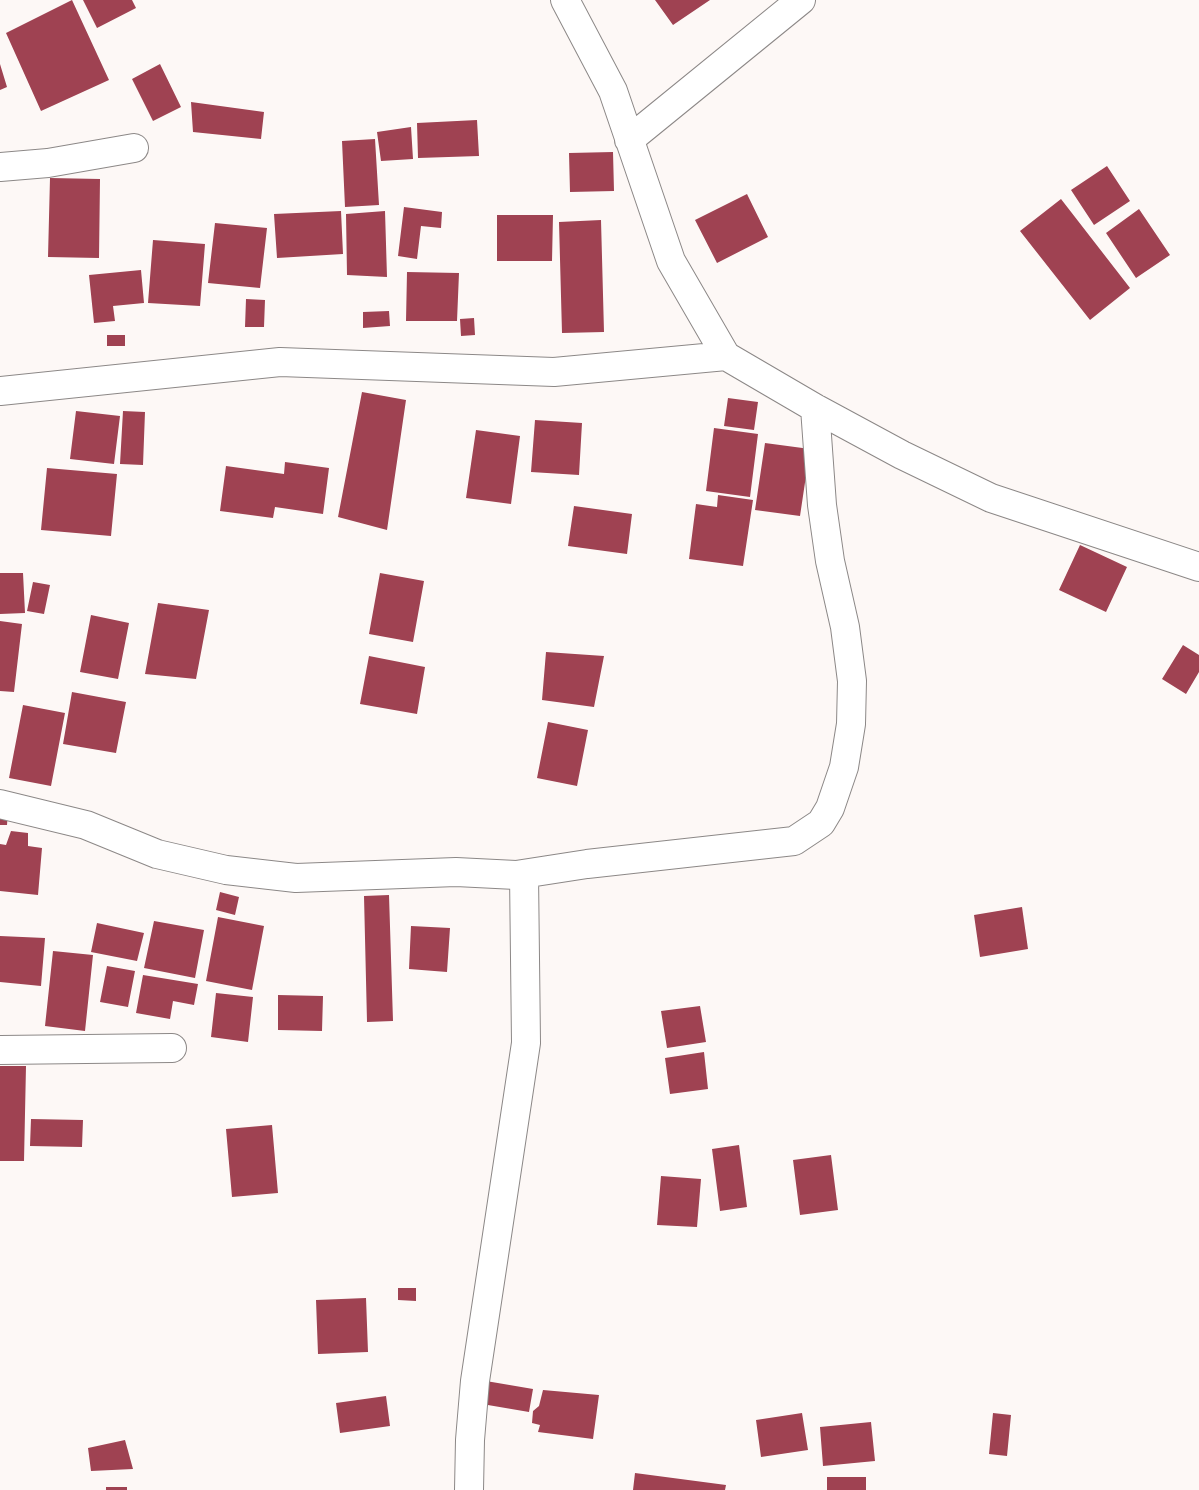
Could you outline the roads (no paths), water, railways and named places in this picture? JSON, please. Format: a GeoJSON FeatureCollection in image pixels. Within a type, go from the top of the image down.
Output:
{"type":"FeatureCollection","features":[{"type":"Feature","properties":{"kind":"street"},"geometry":{"type":"LineString","coordinates":[[565,0],[613,91],[671,261],[726,356],[815,408],[902,455],[991,498],[1199,567]]}},
{"type":"Feature","properties":{"kind":"street"},"geometry":{"type":"LineString","coordinates":[[629,140],[802,0]]}},
{"type":"Feature","properties":{"kind":"street"},"geometry":{"type":"LineString","coordinates":[[0,168],[134,148]]}},
{"type":"Feature","properties":{"kind":"street"},"geometry":{"type":"LineString","coordinates":[[0,391],[280,362],[554,372],[726,356]]}},
{"type":"Feature","properties":{"kind":"street"},"geometry":{"type":"LineString","coordinates":[[0,804],[86,825],[157,854],[226,870],[296,878],[456,872],[524,874],[587,864],[766,846],[794,840],[821,823],[825,816],[844,767],[851,724],[852,681],[845,628],[830,561],[823,514],[815,408]]}},
{"type":"Feature","properties":{"kind":"street"},"geometry":{"type":"LineString","coordinates":[[469,1490],[470,1440],[475,1381],[526,1043],[524,874]]}},
{"type":"Feature","properties":{"kind":"street"},"geometry":{"type":"LineString","coordinates":[[0,1050],[172,1048]]}}]}
